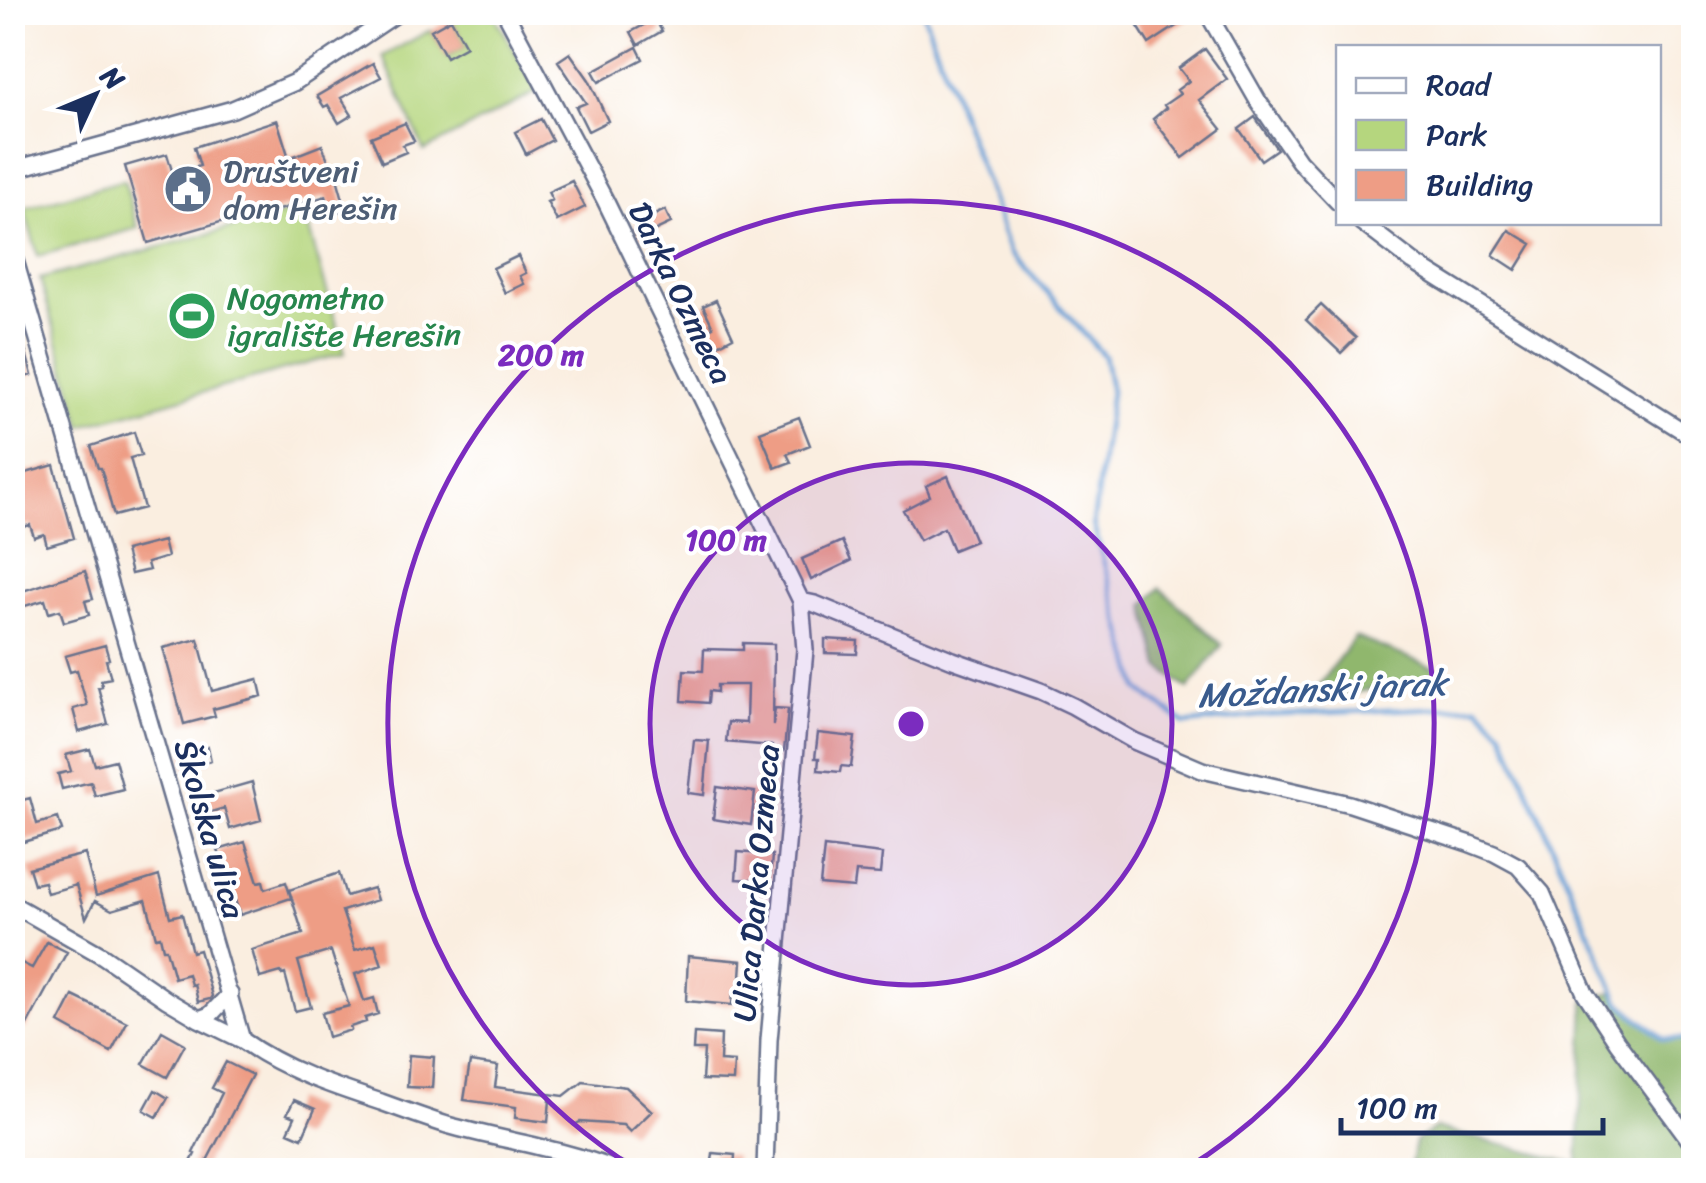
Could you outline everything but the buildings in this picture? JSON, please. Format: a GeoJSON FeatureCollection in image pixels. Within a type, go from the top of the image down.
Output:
{"type":"FeatureCollection","features":[{"type":"Feature","properties":{"kind":"street"},"geometry":{"type":"LineString","coordinates":[[12,170],[232,109],[268,95],[295,82],[399,12]]}},
{"type":"Feature","properties":{"kind":"street","name":"Darka Ozmeca"},"geometry":{"type":"LineString","coordinates":[[505,12],[605,200],[801,601]]}},
{"type":"Feature","properties":{"kind":"street"},"geometry":{"type":"LineString","coordinates":[[1207,12],[1258,101],[1299,161],[1336,200]]}},
{"type":"Feature","properties":{"kind":"street"},"geometry":{"type":"LineString","coordinates":[[1365,225],[1430,272],[1694,438]]}},
{"type":"Feature","properties":{"kind":"street","name":"Školska ulica"},"geometry":{"type":"LineString","coordinates":[[12,250],[242,1040]]}},
{"type":"Feature","properties":{"kind":"street"},"geometry":{"type":"LineString","coordinates":[[801,601],[1041,691],[1134,741],[1202,770],[1350,804],[1481,848],[1518,866],[1542,893],[1585,993],[1694,1146]]}},
{"type":"Feature","properties":{"kind":"street","name":"Ulica Darka Ozmeca"},"geometry":{"type":"LineString","coordinates":[[765,1170],[769,1040],[805,650],[801,601]]}},
{"type":"Feature","properties":{"kind":"street"},"geometry":{"type":"LineString","coordinates":[[12,904],[104,956],[199,1020],[286,1067],[447,1125],[555,1149],[616,1170]]}},
{"type":"Feature","properties":{"kind":"street"},"geometry":{"type":"LineString","coordinates":[[199,1020],[210,1015],[230,994]]}},
{"type":"Feature","properties":{"kind":"green space"},"geometry":{"type":"Polygon","coordinates":[[[461,13],[493,13],[538,91],[424,151],[383,56],[431,30],[447,57],[466,46],[451,19],[461,13]]]}},
{"type":"Feature","properties":{"kind":"green space"},"geometry":{"type":"Polygon","coordinates":[[[124,180],[138,228],[38,256],[24,208],[124,180]]]}},
{"type":"Feature","properties":{"kind":"green space","name":"Nogometno igralište Herešin"},"geometry":{"type":"Polygon","coordinates":[[[303,209],[345,353],[82,426],[40,279],[303,209]]]}},
{"type":"Feature","properties":{"kind":"green space"},"geometry":{"type":"Polygon","coordinates":[[[1160,588],[1222,645],[1188,689],[1160,667],[1145,605],[1160,588]]]}},
{"type":"Feature","properties":{"kind":"green space"},"geometry":{"type":"Polygon","coordinates":[[[1355,637],[1445,672],[1393,686],[1321,698],[1317,687],[1355,637]]]}},
{"type":"Feature","properties":{"kind":"green space"},"geometry":{"type":"Polygon","coordinates":[[[1615,991],[1620,1003],[1663,1038],[1693,1041],[1693,1170],[1410,1170],[1415,1141],[1435,1128],[1578,1164],[1585,1001],[1615,991]]]}},
{"type":"Feature","properties":{"kind":"waterway","name":"Moždanski jarak"},"geometry":{"type":"LineString","coordinates":[[923,12],[1011,252],[1104,356],[1111,392],[1093,524],[1139,689],[1185,724],[1258,716],[1478,706],[1503,732],[1620,1003],[1663,1039],[1694,1041]]}},
{"type":"Feature","properties":{"kind":"place","name":"Društveni dom Herešin"},"geometry":{"type":"Point","coordinates":[188,189]}},
{"type":"Feature","properties":{"kind":"place","name":"Nogometno igralište Herešin"},"geometry":{"type":"Point","coordinates":[192,316]}}]}
